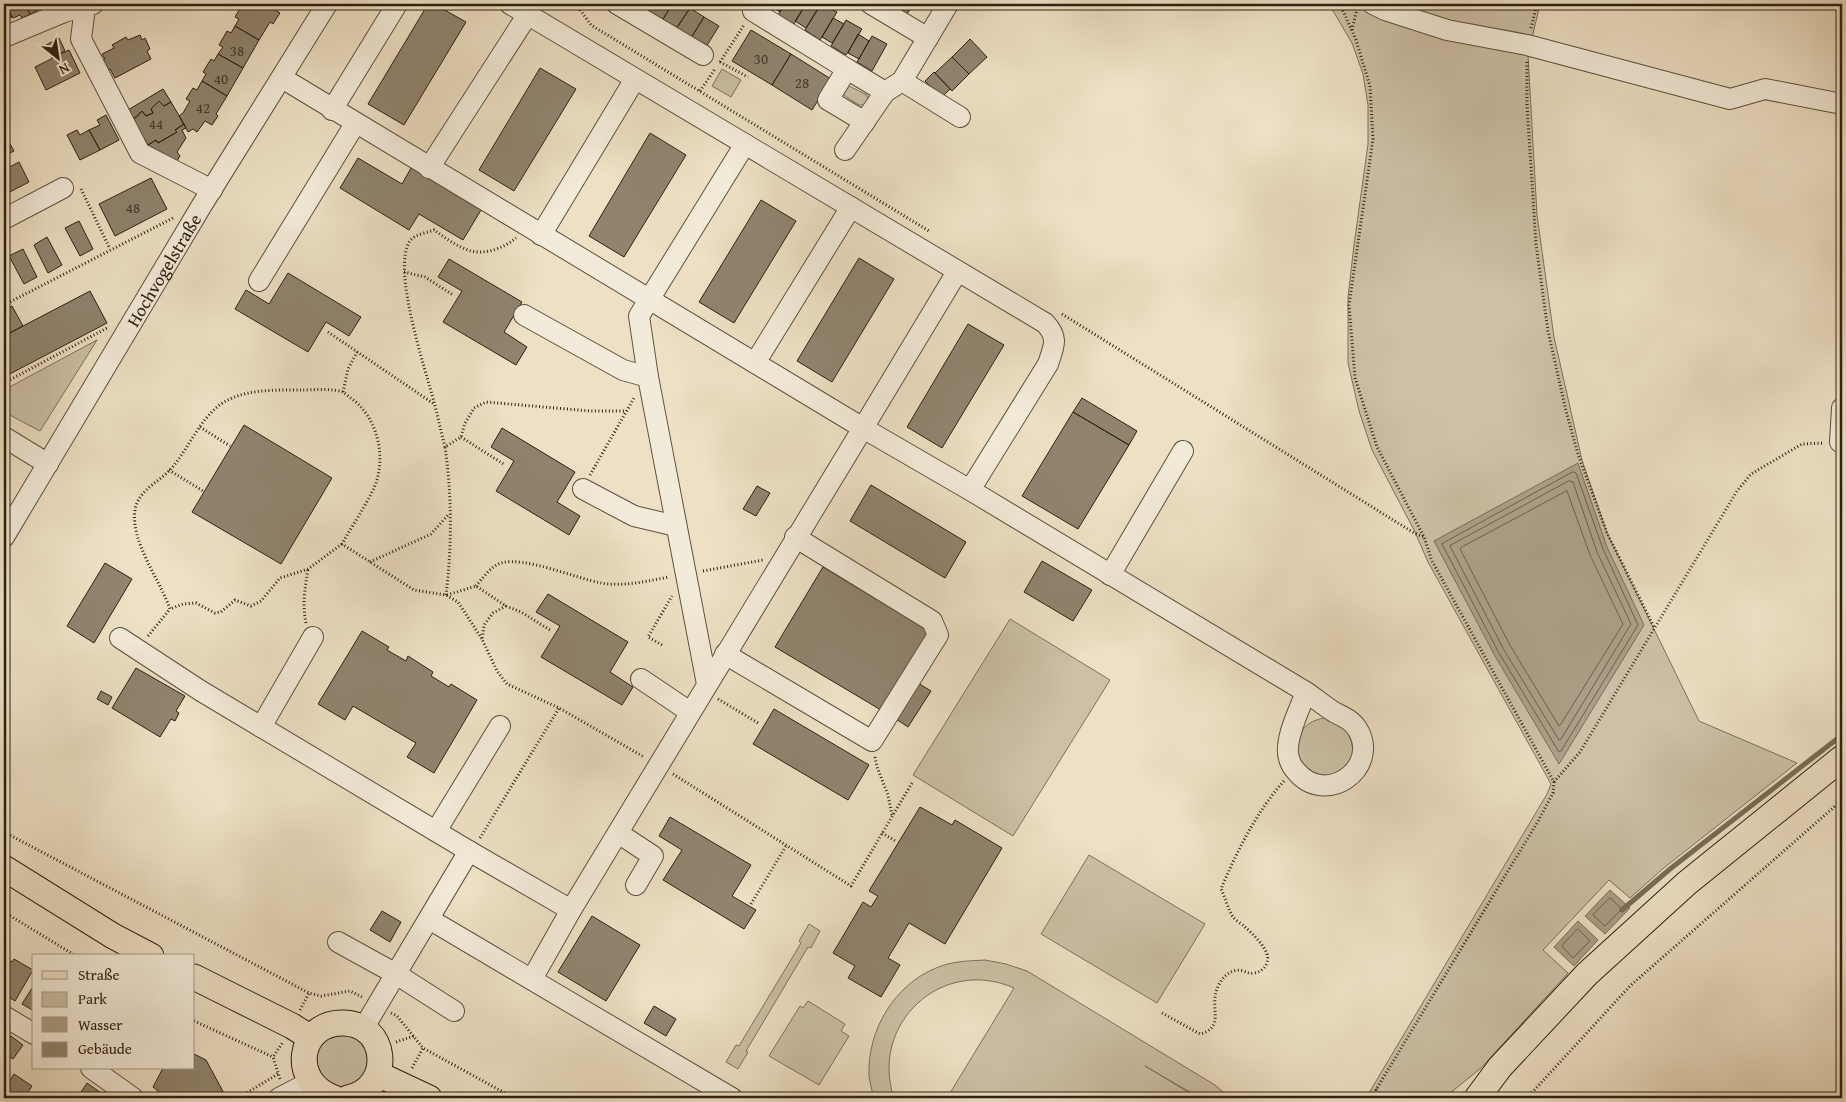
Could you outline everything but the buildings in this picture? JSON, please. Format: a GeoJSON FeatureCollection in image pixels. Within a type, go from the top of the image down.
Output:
{"type":"FeatureCollection","features":[{"type":"Feature","properties":{"kind":"main road"},"geometry":{"type":"LineString","coordinates":[[1477,1098],[1500,1067],[1587,974],[1687,883],[1842,758]]}},
{"type":"Feature","properties":{"kind":"main road"},"geometry":{"type":"LineString","coordinates":[[4,868],[113,936],[148,954]]}},
{"type":"Feature","properties":{"kind":"main road"},"geometry":{"type":"LineString","coordinates":[[195,978],[292,1026],[311,1038]]}},
{"type":"Feature","properties":{"kind":"main road"},"geometry":{"type":"LineString","coordinates":[[334,1098],[325,1095],[310,1082],[305,1071],[304,1060],[311,1038],[320,1030],[330,1025],[341,1023],[352,1024],[363,1029],[373,1037],[378,1049],[380,1062],[378,1074],[373,1084],[365,1091],[348,1098]]}},
{"type":"Feature","properties":{"kind":"main road"},"geometry":{"type":"LineString","coordinates":[[378,1074],[429,1098]]}},
{"type":"Feature","properties":{"kind":"street","name":"Hochvogelstraße"},"geometry":{"type":"LineString","coordinates":[[4,537],[325,4]]}},
{"type":"Feature","properties":{"kind":"street"},"geometry":{"type":"LineString","coordinates":[[332,110],[397,4]]}},
{"type":"Feature","properties":{"kind":"street"},"geometry":{"type":"LineString","coordinates":[[510,4],[1045,323],[1052,331],[1055,344],[1048,364],[970,490]]}},
{"type":"Feature","properties":{"kind":"street"},"geometry":{"type":"LineString","coordinates":[[617,4],[711,58]]}},
{"type":"Feature","properties":{"kind":"street"},"geometry":{"type":"LineString","coordinates":[[871,4],[928,38]]}},
{"type":"Feature","properties":{"kind":"street"},"geometry":{"type":"LineString","coordinates":[[840,157],[885,92],[902,81],[948,4]]}},
{"type":"Feature","properties":{"kind":"street"},"geometry":{"type":"LineString","coordinates":[[1373,4],[1447,30],[1527,45],[1730,99],[1765,89],[1842,104]]}},
{"type":"Feature","properties":{"kind":"street"},"geometry":{"type":"LineString","coordinates":[[4,38],[64,12],[89,6],[81,40],[140,153],[212,190]]}},
{"type":"Feature","properties":{"kind":"street"},"geometry":{"type":"LineString","coordinates":[[753,11],[885,92]]}},
{"type":"Feature","properties":{"kind":"street"},"geometry":{"type":"LineString","coordinates":[[429,168],[528,14]]}},
{"type":"Feature","properties":{"kind":"street"},"geometry":{"type":"LineString","coordinates":[[847,69],[828,100],[865,122]]}},
{"type":"Feature","properties":{"kind":"street"},"geometry":{"type":"LineString","coordinates":[[282,78],[355,124],[1306,692],[1352,722],[1362,738],[1361,758],[1352,774],[1344,781],[1326,786],[1316,785],[1307,781],[1294,769],[1289,758],[1289,739],[1306,692]]}},
{"type":"Feature","properties":{"kind":"street"},"geometry":{"type":"LineString","coordinates":[[533,230],[635,78]]}},
{"type":"Feature","properties":{"kind":"street"},"geometry":{"type":"LineString","coordinates":[[902,81],[960,117]]}},
{"type":"Feature","properties":{"kind":"street"},"geometry":{"type":"LineString","coordinates":[[259,281],[355,124]]}},
{"type":"Feature","properties":{"kind":"street"},"geometry":{"type":"LineString","coordinates":[[705,687],[686,574],[648,377],[639,316],[745,144]]}},
{"type":"Feature","properties":{"kind":"street"},"geometry":{"type":"LineString","coordinates":[[4,219],[63,188]]}},
{"type":"Feature","properties":{"kind":"street"},"geometry":{"type":"LineString","coordinates":[[755,363],[851,207]]}},
{"type":"Feature","properties":{"kind":"street"},"geometry":{"type":"LineString","coordinates":[[532,979],[571,910],[780,562],[957,272]]}},
{"type":"Feature","properties":{"kind":"street"},"geometry":{"type":"LineString","coordinates":[[524,315],[624,370],[648,377]]}},
{"type":"Feature","properties":{"kind":"street"},"geometry":{"type":"LineString","coordinates":[[1840,442],[1842,408]]}},
{"type":"Feature","properties":{"kind":"street"},"geometry":{"type":"LineString","coordinates":[[4,437],[48,464]]}},
{"type":"Feature","properties":{"kind":"street"},"geometry":{"type":"LineString","coordinates":[[1110,575],[1183,452]]}},
{"type":"Feature","properties":{"kind":"street"},"geometry":{"type":"LineString","coordinates":[[583,489],[634,516],[676,526]]}},
{"type":"Feature","properties":{"kind":"street"},"geometry":{"type":"LineString","coordinates":[[725,654],[872,741],[938,635],[932,621],[795,538]]}},
{"type":"Feature","properties":{"kind":"street"},"geometry":{"type":"LineString","coordinates":[[261,727],[313,637]]}},
{"type":"Feature","properties":{"kind":"street"},"geometry":{"type":"LineString","coordinates":[[120,638],[261,727],[571,910]]}},
{"type":"Feature","properties":{"kind":"street"},"geometry":{"type":"LineString","coordinates":[[641,680],[690,712]]}},
{"type":"Feature","properties":{"kind":"street"},"geometry":{"type":"LineString","coordinates":[[436,831],[500,726]]}},
{"type":"Feature","properties":{"kind":"street"},"geometry":{"type":"LineString","coordinates":[[618,833],[653,856],[636,885]]}},
{"type":"Feature","properties":{"kind":"street"},"geometry":{"type":"LineString","coordinates":[[363,1029],[469,851]]}},
{"type":"Feature","properties":{"kind":"street"},"geometry":{"type":"LineString","coordinates":[[429,919],[732,1098]]}},
{"type":"Feature","properties":{"kind":"street"},"geometry":{"type":"LineString","coordinates":[[338,942],[396,974],[454,1011]]}},
{"type":"Feature","properties":{"kind":"street"},"geometry":{"type":"LineString","coordinates":[[4,1016],[32,1033]]}},
{"type":"Feature","properties":{"kind":"street"},"geometry":{"type":"LineString","coordinates":[[93,1070],[133,1098]]}},
{"type":"Feature","properties":{"kind":"street"},"geometry":{"type":"LineString","coordinates":[[279,1098],[310,1082]]}},
{"type":"Feature","properties":{"kind":"path"},"geometry":{"type":"LineString","coordinates":[[1340,4],[1352,30],[1370,86],[1372,139],[1349,305],[1355,378],[1377,447],[1424,537],[1432,561],[1554,782],[1553,793],[1537,823],[1371,1098]]}},
{"type":"Feature","properties":{"kind":"path"},"geometry":{"type":"LineString","coordinates":[[1352,30],[1358,4]]}},
{"type":"Feature","properties":{"kind":"path"},"geometry":{"type":"LineString","coordinates":[[1537,4],[1527,45],[1527,105],[1536,244],[1548,330],[1566,411],[1581,462],[1607,533],[1654,627]]}},
{"type":"Feature","properties":{"kind":"path"},"geometry":{"type":"LineString","coordinates":[[700,91],[711,58],[753,11]]}},
{"type":"Feature","properties":{"kind":"path"},"geometry":{"type":"LineString","coordinates":[[711,58],[748,77]]}},
{"type":"Feature","properties":{"kind":"path"},"geometry":{"type":"LineString","coordinates":[[831,170],[840,157]]}},
{"type":"Feature","properties":{"kind":"path"},"geometry":{"type":"LineString","coordinates":[[63,188],[77,182],[110,250]]}},
{"type":"Feature","properties":{"kind":"path"},"geometry":{"type":"LineString","coordinates":[[4,305],[176,216]]}},
{"type":"Feature","properties":{"kind":"path"},"geometry":{"type":"LineString","coordinates":[[446,595],[450,562],[448,466],[435,404],[415,333],[404,272],[404,253],[410,240],[419,234],[434,230],[469,251],[488,251],[506,246],[533,230]]}},
{"type":"Feature","properties":{"kind":"path"},"geometry":{"type":"LineString","coordinates":[[404,272],[425,277],[453,295]]}},
{"type":"Feature","properties":{"kind":"path"},"geometry":{"type":"LineString","coordinates":[[4,383],[108,328]]}},
{"type":"Feature","properties":{"kind":"path"},"geometry":{"type":"LineString","coordinates":[[328,332],[435,404]]}},
{"type":"Feature","properties":{"kind":"path"},"geometry":{"type":"LineString","coordinates":[[343,392],[348,369],[357,352]]}},
{"type":"Feature","properties":{"kind":"path"},"geometry":{"type":"LineString","coordinates":[[583,489],[625,411],[648,377]]}},
{"type":"Feature","properties":{"kind":"path"},"geometry":{"type":"LineString","coordinates":[[141,650],[151,631],[170,609],[183,604],[196,603],[215,613],[221,612],[235,600],[251,606],[261,602],[280,578],[308,569],[342,544],[374,487],[380,463],[379,443],[372,422],[360,405],[343,392],[279,390],[244,394],[229,399],[217,408],[200,427],[169,470],[142,494],[135,510],[136,532],[170,609]]}},
{"type":"Feature","properties":{"kind":"path"},"geometry":{"type":"LineString","coordinates":[[445,448],[460,437],[465,423],[474,408],[486,402],[590,411],[625,411]]}},
{"type":"Feature","properties":{"kind":"path"},"geometry":{"type":"LineString","coordinates":[[200,427],[230,446]]}},
{"type":"Feature","properties":{"kind":"path"},"geometry":{"type":"LineString","coordinates":[[460,437],[505,465]]}},
{"type":"Feature","properties":{"kind":"path"},"geometry":{"type":"LineString","coordinates":[[1554,782],[1580,752],[1737,491],[1751,474],[1802,444],[1840,442]]}},
{"type":"Feature","properties":{"kind":"path"},"geometry":{"type":"LineString","coordinates":[[169,470],[203,491]]}},
{"type":"Feature","properties":{"kind":"path"},"geometry":{"type":"LineString","coordinates":[[369,563],[431,534],[449,514]]}},
{"type":"Feature","properties":{"kind":"path"},"geometry":{"type":"LineString","coordinates":[[342,544],[414,590],[446,595],[458,602],[482,639],[497,671],[507,684],[559,708],[658,765],[851,886],[912,783]]}},
{"type":"Feature","properties":{"kind":"path"},"geometry":{"type":"LineString","coordinates":[[446,595],[476,586],[485,574],[500,563],[520,562],[603,583],[630,584],[769,559],[780,562]]}},
{"type":"Feature","properties":{"kind":"path"},"geometry":{"type":"LineString","coordinates":[[308,569],[303,610],[308,630],[313,637]]}},
{"type":"Feature","properties":{"kind":"path"},"geometry":{"type":"LineString","coordinates":[[662,645],[648,637],[686,574]]}},
{"type":"Feature","properties":{"kind":"path"},"geometry":{"type":"LineString","coordinates":[[476,586],[506,606],[521,612],[550,630]]}},
{"type":"Feature","properties":{"kind":"path"},"geometry":{"type":"LineString","coordinates":[[482,639],[484,625],[493,613],[506,606]]}},
{"type":"Feature","properties":{"kind":"path"},"geometry":{"type":"LineString","coordinates":[[705,687],[758,723]]}},
{"type":"Feature","properties":{"kind":"path"},"geometry":{"type":"LineString","coordinates":[[469,851],[484,832],[559,708]]}},
{"type":"Feature","properties":{"kind":"path"},"geometry":{"type":"LineString","coordinates":[[872,741],[877,767],[888,795],[893,816]]}},
{"type":"Feature","properties":{"kind":"path"},"geometry":{"type":"LineString","coordinates":[[1162,1013],[1200,1034],[1206,1033],[1212,1028],[1216,1020],[1214,1001],[1220,982],[1226,974],[1236,970],[1255,973],[1263,969],[1268,962],[1267,954],[1252,932],[1234,918],[1222,888],[1232,863],[1268,798],[1294,769]]}},
{"type":"Feature","properties":{"kind":"path"},"geometry":{"type":"LineString","coordinates":[[1527,1098],[1630,986],[1842,800]]}},
{"type":"Feature","properties":{"kind":"path"},"geometry":{"type":"LineString","coordinates":[[4,832],[309,993],[320,996],[350,991],[397,1016],[423,1048],[514,1098]]}},
{"type":"Feature","properties":{"kind":"path"},"geometry":{"type":"LineString","coordinates":[[882,833],[897,842]]}},
{"type":"Feature","properties":{"kind":"path"},"geometry":{"type":"LineString","coordinates":[[751,904],[786,846]]}},
{"type":"Feature","properties":{"kind":"path"},"geometry":{"type":"LineString","coordinates":[[4,912],[73,954]]}},
{"type":"Feature","properties":{"kind":"path"},"geometry":{"type":"LineString","coordinates":[[195,1021],[273,1057]]}},
{"type":"Feature","properties":{"kind":"path"},"geometry":{"type":"LineString","coordinates":[[238,1098],[278,1074]]}},
{"type":"Feature","properties":{"kind":"path"},"geometry":{"type":"LineString","coordinates":[[1376,1089],[1381,1098]]}},
{"type":"Feature","properties":{"kind":"green space"},"geometry":{"type":"Polygon","coordinates":[[[1329,4],[1540,4],[1528,55],[1537,215],[1554,337],[1582,460],[1607,533],[1699,721],[1797,763],[1665,867],[1630,898],[1609,880],[1543,950],[1568,973],[1481,1068],[1444,1098],[1366,1098],[1547,794],[1551,784],[1428,562],[1414,530],[1372,450],[1359,411],[1348,363],[1348,297],[1368,144],[1368,105],[1363,74],[1352,43],[1329,4]]]}},
{"type":"Feature","properties":{"kind":"green space"},"geometry":{"type":"Polygon","coordinates":[[[722,69],[741,80],[731,97],[712,86],[722,69]]]}},
{"type":"Feature","properties":{"kind":"green space"},"geometry":{"type":"Polygon","coordinates":[[[847,85],[867,95],[868,101],[864,105],[859,105],[845,96],[843,94],[847,85]]]}},
{"type":"Feature","properties":{"kind":"green space"},"geometry":{"type":"Polygon","coordinates":[[[97,340],[40,431],[4,412],[4,390],[97,340]]]}},
{"type":"Feature","properties":{"kind":"green space"},"geometry":{"type":"Polygon","coordinates":[[[1010,619],[1110,680],[1013,836],[913,775],[1010,619]]]}},
{"type":"Feature","properties":{"kind":"green space"},"geometry":{"type":"Polygon","coordinates":[[[1324,718],[1341,723],[1356,743],[1349,768],[1327,780],[1303,770],[1295,746],[1308,724],[1324,718]]]}},
{"type":"Feature","properties":{"kind":"green space"},"geometry":{"type":"Polygon","coordinates":[[[1089,855],[1205,924],[1157,1003],[1041,934],[1089,855]]]}},
{"type":"Feature","properties":{"kind":"green space"},"geometry":{"type":"Polygon","coordinates":[[[809,924],[820,931],[811,948],[808,947],[746,1051],[748,1052],[738,1069],[726,1062],[736,1045],[739,1046],[801,943],[799,941],[809,924]]]}},
{"type":"Feature","properties":{"kind":"green space"},"geometry":{"type":"Polygon","coordinates":[[[985,960],[1027,971],[1215,1085],[1230,1098],[1200,1098],[1145,1066],[1198,1098],[947,1098],[1014,988],[987,981],[961,981],[938,989],[918,1003],[902,1022],[892,1045],[889,1071],[894,1098],[874,1098],[869,1076],[873,1043],[886,1011],[896,998],[921,976],[936,968],[966,961],[985,960]]]}},
{"type":"Feature","properties":{"kind":"green space"},"geometry":{"type":"Polygon","coordinates":[[[808,1001],[845,1024],[841,1031],[849,1036],[819,1085],[769,1056],[800,1006],[803,1008],[808,1001]]]}},
{"type":"Feature","properties":{"kind":"green space"},"geometry":{"type":"Polygon","coordinates":[[[343,1031],[366,1044],[370,1063],[362,1079],[346,1087],[336,1087],[328,1083],[316,1069],[315,1051],[319,1043],[343,1031]]]}},
{"type":"Feature","properties":{"kind":"water"},"geometry":{"type":"Polygon","coordinates":[[[1578,463],[1607,547],[1644,625],[1559,764],[1495,656],[1434,541],[1578,463]]]}},
{"type":"Feature","properties":{"kind":"water"},"geometry":{"type":"Polygon","coordinates":[[[1610,890],[1630,908],[1605,934],[1585,916],[1610,890]]]}},
{"type":"Feature","properties":{"kind":"water"},"geometry":{"type":"Polygon","coordinates":[[[1578,921],[1598,940],[1574,966],[1554,947],[1578,921]]]}},
{"type":"Feature","properties":{"kind":"waterway"},"geometry":{"type":"LineString","coordinates":[[1622,910],[1670,869],[1842,735]]}}]}
